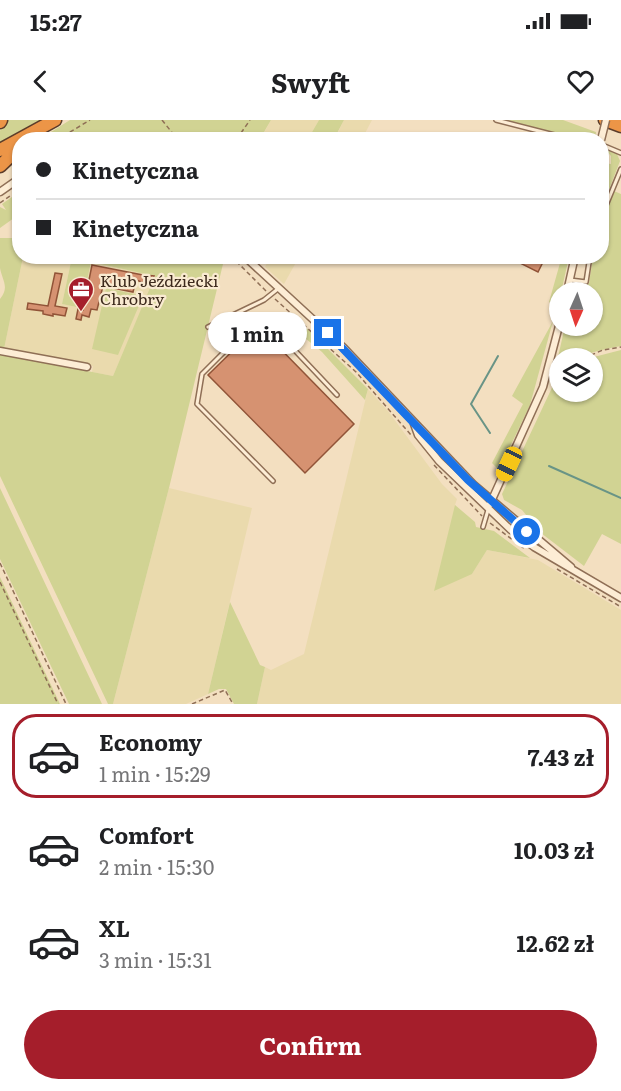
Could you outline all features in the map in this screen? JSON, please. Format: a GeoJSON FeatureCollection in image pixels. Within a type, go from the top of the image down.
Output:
{"type":"FeatureCollection","features":[{"type":"Feature","properties":{"kind":"highway"},"geometry":{"type":"LineString","coordinates":[[37,132],[55,120]]}},
{"type":"Feature","properties":{"kind":"highway"},"geometry":{"type":"LineString","coordinates":[[606,120],[621,126]]}},
{"type":"Feature","properties":{"kind":"highway"},"geometry":{"type":"LineString","coordinates":[[0,166],[12,155]]}},
{"type":"Feature","properties":{"kind":"street"},"geometry":{"type":"LineString","coordinates":[[253,264],[350,354],[414,424],[492,501],[571,567]]}},
{"type":"Feature","properties":{"kind":"street"},"geometry":{"type":"LineString","coordinates":[[570,280],[573,264]]}},
{"type":"Feature","properties":{"kind":"street"},"geometry":{"type":"LineString","coordinates":[[488,510],[543,387],[556,336]]}},
{"type":"Feature","properties":{"kind":"street"},"geometry":{"type":"LineString","coordinates":[[0,351],[87,367]]}},
{"type":"Feature","properties":{"kind":"street"},"geometry":{"type":"LineString","coordinates":[[414,424],[430,452],[488,510],[528,543],[621,598]]}},
{"type":"Feature","properties":{"kind":"lane"},"geometry":{"type":"LineString","coordinates":[[496,120],[543,132]]}},
{"type":"Feature","properties":{"kind":"lane"},"geometry":{"type":"LineString","coordinates":[[609,198],[621,169]]}},
{"type":"Feature","properties":{"kind":"lane"},"geometry":{"type":"LineString","coordinates":[[570,280],[586,282],[589,264]]}},
{"type":"Feature","properties":{"kind":"lane"},"geometry":{"type":"LineString","coordinates":[[208,327],[264,300],[279,288]]}},
{"type":"Feature","properties":{"kind":"lane"},"geometry":{"type":"LineString","coordinates":[[273,481],[197,402],[202,374],[256,320],[266,320],[338,394]]}},
{"type":"Feature","properties":{"kind":"lane"},"geometry":{"type":"LineString","coordinates":[[220,322],[231,344]]}},
{"type":"Feature","properties":{"kind":"lane"},"geometry":{"type":"LineString","coordinates":[[483,527],[488,510]]}},
{"type":"Feature","properties":{"kind":"path"},"geometry":{"type":"LineString","coordinates":[[70,132],[90,120]]}},
{"type":"Feature","properties":{"kind":"path"},"geometry":{"type":"LineString","coordinates":[[162,120],[172,132]]}},
{"type":"Feature","properties":{"kind":"path"},"geometry":{"type":"LineString","coordinates":[[603,350],[621,347]]}},
{"type":"Feature","properties":{"kind":"path"},"geometry":{"type":"LineString","coordinates":[[0,563],[66,704]]}},
{"type":"Feature","properties":{"kind":"path"},"geometry":{"type":"LineString","coordinates":[[0,582],[58,704]]}},
{"type":"Feature","properties":{"kind":"path"},"geometry":{"type":"LineString","coordinates":[[192,704],[225,690],[233,704]]}},
{"type":"Feature","properties":{"kind":"shaded area"},"geometry":{"type":"Polygon","coordinates":[[[271,120],[319,120],[312,132],[264,132],[271,120]]]}},
{"type":"Feature","properties":{"kind":"shaded area"},"geometry":{"type":"Polygon","coordinates":[[[344,120],[372,120],[366,132],[338,132],[344,120]]]}},
{"type":"Feature","properties":{"kind":"shaded area"},"geometry":{"type":"Polygon","coordinates":[[[22,264],[71,264],[62,304],[81,308],[91,264],[156,276],[113,376],[92,372],[93,366],[4,349],[22,264]]]}},
{"type":"Feature","properties":{"kind":"shaded area"},"geometry":{"type":"Polygon","coordinates":[[[266,264],[295,264],[284,284],[265,267],[266,264]]]}},
{"type":"Feature","properties":{"kind":"shaded area"},"geometry":{"type":"Polygon","coordinates":[[[368,389],[388,411],[442,484],[457,499],[455,505],[472,574],[487,550],[538,560],[621,610],[621,704],[257,704],[265,667],[271,670],[304,654],[368,389]]]}},
{"type":"Feature","properties":{"kind":"shaded area"},"geometry":{"type":"Polygon","coordinates":[[[169,488],[252,508],[208,694],[186,704],[113,704],[169,488]]]}},
{"type":"Feature","properties":{"kind":"green space"},"geometry":{"type":"Polygon","coordinates":[[[5,120],[46,120],[26,132],[12,132],[12,140],[0,147],[0,131],[5,120]]]}},
{"type":"Feature","properties":{"kind":"green space"},"geometry":{"type":"Polygon","coordinates":[[[70,120],[271,120],[264,132],[51,132],[70,120]]]}},
{"type":"Feature","properties":{"kind":"green space"},"geometry":{"type":"Polygon","coordinates":[[[319,120],[344,120],[338,132],[312,132],[319,120]]]}},
{"type":"Feature","properties":{"kind":"green space"},"geometry":{"type":"Polygon","coordinates":[[[505,120],[563,120],[596,132],[547,132],[505,120]]]}},
{"type":"Feature","properties":{"kind":"green space"},"geometry":{"type":"Polygon","coordinates":[[[609,151],[617,154],[620,161],[609,190],[609,164],[611,164],[609,151]]]}},
{"type":"Feature","properties":{"kind":"green space"},"geometry":{"type":"Polygon","coordinates":[[[614,191],[621,194],[621,346],[603,350],[560,348],[563,336],[603,336],[603,282],[589,282],[592,264],[609,264],[609,204],[614,191]]]}},
{"type":"Feature","properties":{"kind":"green space"},"geometry":{"type":"Polygon","coordinates":[[[12,197],[12,219],[0,228],[0,207],[6,210],[2,204],[12,197]]]}},
{"type":"Feature","properties":{"kind":"green space"},"geometry":{"type":"Polygon","coordinates":[[[0,238],[12,238],[12,264],[22,264],[4,349],[0,348],[0,299],[5,287],[0,268],[0,238]]]}},
{"type":"Feature","properties":{"kind":"green space"},"geometry":{"type":"Polygon","coordinates":[[[71,264],[91,264],[81,308],[62,304],[71,264]]]}},
{"type":"Feature","properties":{"kind":"green space"},"geometry":{"type":"Polygon","coordinates":[[[100,264],[223,264],[169,488],[113,704],[108,704],[0,476],[0,354],[113,376],[155,276],[100,264]]]}},
{"type":"Feature","properties":{"kind":"green space"},"geometry":{"type":"Polygon","coordinates":[[[560,264],[567,264],[563,282],[555,282],[560,264]]]}},
{"type":"Feature","properties":{"kind":"green space"},"geometry":{"type":"Polygon","coordinates":[[[106,288],[143,296],[118,355],[92,349],[106,288]]]}},
{"type":"Feature","properties":{"kind":"green space"},"geometry":{"type":"Polygon","coordinates":[[[549,328],[530,405],[499,470],[492,463],[523,404],[512,396],[549,328]]]}},
{"type":"Feature","properties":{"kind":"green space"},"geometry":{"type":"Polygon","coordinates":[[[294,329],[308,329],[368,389],[365,400],[322,352],[294,329]]]}},
{"type":"Feature","properties":{"kind":"green space"},"geometry":{"type":"Polygon","coordinates":[[[621,350],[621,544],[602,534],[584,566],[541,533],[522,510],[504,500],[502,494],[549,394],[549,402],[603,402],[603,355],[621,350]]]}},
{"type":"Feature","properties":{"kind":"green space"},"geometry":{"type":"Polygon","coordinates":[[[0,488],[102,704],[69,704],[0,559],[0,488]]]}},
{"type":"Feature","properties":{"kind":"green space"},"geometry":{"type":"Polygon","coordinates":[[[455,505],[475,522],[476,527],[494,531],[530,558],[487,550],[472,574],[434,591],[455,505]]]}},
{"type":"Feature","properties":{"kind":"green space"},"geometry":{"type":"Polygon","coordinates":[[[0,577],[60,704],[0,704],[0,577]]]}},
{"type":"Feature","properties":{"kind":"green space"},"geometry":{"type":"Polygon","coordinates":[[[230,602],[260,665],[265,667],[257,704],[234,704],[226,689],[219,689],[208,694],[230,602]]]}},
{"type":"Feature","properties":{"kind":"building"},"geometry":{"type":"Polygon","coordinates":[[[522,264],[542,264],[538,272],[522,264]]]}},
{"type":"Feature","properties":{"kind":"building"},"geometry":{"type":"Polygon","coordinates":[[[92,265],[154,276],[150,285],[136,280],[133,292],[103,286],[97,310],[91,309],[89,317],[82,315],[81,320],[76,319],[78,309],[83,310],[92,265]]]}},
{"type":"Feature","properties":{"kind":"building"},"geometry":{"type":"Polygon","coordinates":[[[55,273],[62,274],[55,306],[67,308],[65,316],[53,314],[53,316],[43,314],[43,311],[27,309],[28,303],[48,306],[55,273]]]}},
{"type":"Feature","properties":{"kind":"building"},"geometry":{"type":"Polygon","coordinates":[[[258,326],[354,424],[305,473],[208,375],[258,326]]]}},
{"type":"Feature","properties":{"kind":"waterway"},"geometry":{"type":"LineString","coordinates":[[490,433],[471,404],[498,356]]}},
{"type":"Feature","properties":{"kind":"waterway"},"geometry":{"type":"LineString","coordinates":[[549,466],[621,498]]}},
{"type":"Feature","properties":{"kind":"place","name":"Klub Jeździecki Chrobry"},"geometry":{"type":"Point","coordinates":[81,313]}},
{"type":"Feature","properties":{"kind":"route"},"geometry":{"type":"LineString","coordinates":[[328,333],[388,393],[414,424],[468,480],[527,532]]}}]}
